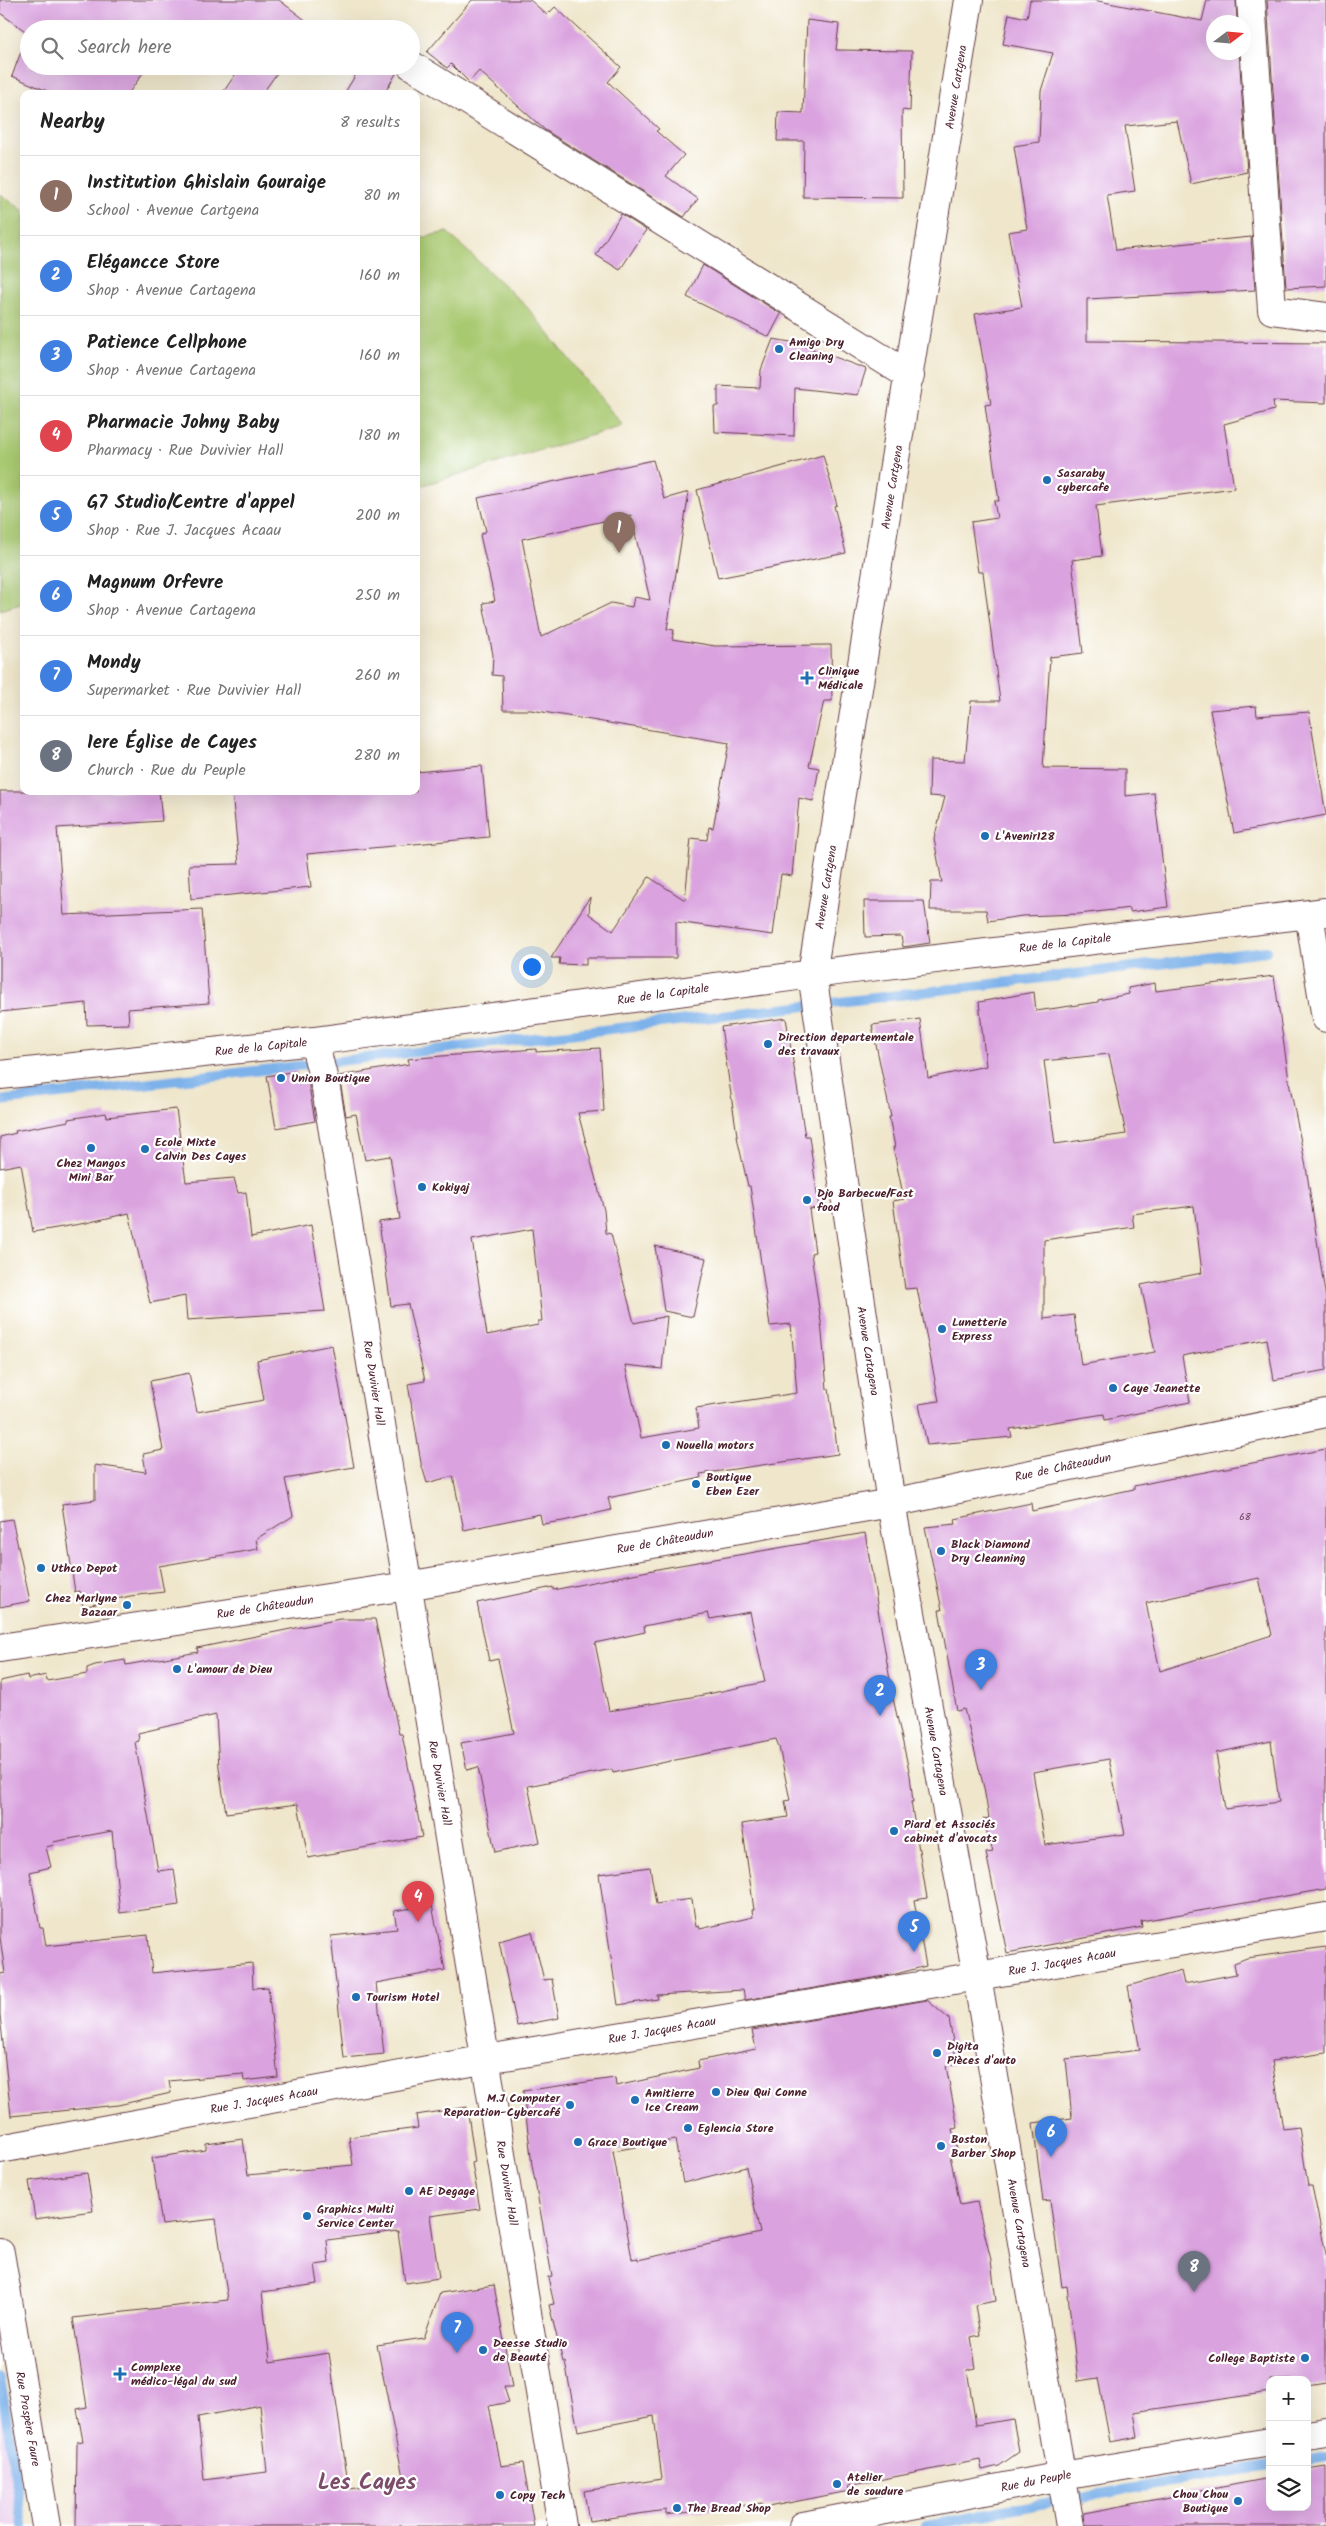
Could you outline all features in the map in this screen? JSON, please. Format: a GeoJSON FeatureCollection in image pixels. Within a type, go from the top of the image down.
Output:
{"type":"FeatureCollection","features":[{"type":"Feature","properties":{"kind":"street","name":"Avenue Cartgena"},"geometry":{"type":"LineString","coordinates":[[812,974],[910,376],[969,0]]}},
{"type":"Feature","properties":{"kind":"street"},"geometry":{"type":"LineString","coordinates":[[1252,0],[1272,310],[1326,317]]}},
{"type":"Feature","properties":{"kind":"street"},"geometry":{"type":"LineString","coordinates":[[420,71],[910,376]]}},
{"type":"Feature","properties":{"kind":"street"},"geometry":{"type":"LineString","coordinates":[[1318,913],[1326,1018]]}},
{"type":"Feature","properties":{"kind":"street","name":"Rue de la Capitale"},"geometry":{"type":"LineString","coordinates":[[0,1075],[314,1041],[812,974],[1318,913]]}},
{"type":"Feature","properties":{"kind":"street","name":"Avenue Cartagena"},"geometry":{"type":"LineString","coordinates":[[812,974],[891,1503],[977,1976],[1070,2526]]}},
{"type":"Feature","properties":{"kind":"street","name":"Rue Duvivier Hall"},"geometry":{"type":"LineString","coordinates":[[314,1041],[326,1089],[487,2059],[562,2526]]}},
{"type":"Feature","properties":{"kind":"street","name":"Rue de Châteaudun"},"geometry":{"type":"LineString","coordinates":[[0,1648],[407,1586],[891,1503],[1326,1413]]}},
{"type":"Feature","properties":{"kind":"street","name":"Rue J. Jacques Acaau"},"geometry":{"type":"LineString","coordinates":[[0,2149],[487,2059],[1326,1917]]}},
{"type":"Feature","properties":{"kind":"street","name":"Rue Prospère Faure"},"geometry":{"type":"LineString","coordinates":[[0,2253],[46,2526]]}},
{"type":"Feature","properties":{"kind":"street"},"geometry":{"type":"LineString","coordinates":[[1311,2434],[1326,2432]]}},
{"type":"Feature","properties":{"kind":"street","name":"Rue du Peuple"},"geometry":{"type":"LineString","coordinates":[[803,2526],[1062,2476],[1266,2443]]}},
{"type":"Feature","properties":{"kind":"shaded area"},"geometry":{"type":"Polygon","coordinates":[[[0,2406],[20,2526],[0,2526],[0,2406]]]}},
{"type":"Feature","properties":{"kind":"green space"},"geometry":{"type":"Polygon","coordinates":[[[0,194],[20,208],[20,604],[0,610],[0,194]]]}},
{"type":"Feature","properties":{"kind":"green space"},"geometry":{"type":"Polygon","coordinates":[[[447,232],[527,307],[623,426],[420,486],[420,238],[447,232]]]}},
{"type":"Feature","properties":{"kind":"building"},"geometry":{"type":"Polygon","coordinates":[[[0,0],[279,0],[305,20],[20,20],[20,27],[0,13],[0,0]]]}},
{"type":"Feature","properties":{"kind":"building"},"geometry":{"type":"Polygon","coordinates":[[[472,0],[530,0],[547,15],[555,7],[621,67],[608,82],[659,129],[656,131],[684,155],[666,176],[698,199],[684,217],[545,130],[479,71],[469,82],[451,64],[447,68],[427,52],[472,0]]]}},
{"type":"Feature","properties":{"kind":"building"},"geometry":{"type":"Polygon","coordinates":[[[1030,0],[1093,0],[1202,21],[1207,0],[1236,0],[1237,15],[1206,15],[1206,60],[1240,60],[1247,172],[1191,184],[1177,121],[1125,126],[1135,191],[1107,195],[1116,250],[1251,237],[1255,290],[1087,299],[1087,341],[1326,343],[1326,403],[1273,401],[1274,410],[1224,424],[1234,488],[1096,506],[1102,556],[1072,560],[1083,653],[1050,657],[1043,768],[1125,769],[1125,796],[1154,793],[1168,907],[1130,912],[1130,908],[1079,914],[1022,916],[988,921],[986,910],[930,910],[931,882],[942,882],[934,839],[945,797],[929,796],[930,760],[965,761],[971,701],[1000,701],[983,572],[978,572],[971,522],[997,518],[994,501],[999,501],[985,405],[991,404],[975,314],[1022,307],[1008,232],[1027,229],[1014,146],[1039,142],[1041,91],[1053,53],[1003,44],[1009,14],[1027,18],[1030,0]]]}},
{"type":"Feature","properties":{"kind":"building"},"geometry":{"type":"Polygon","coordinates":[[[1267,0],[1326,0],[1326,286],[1286,288],[1267,0]]]}},
{"type":"Feature","properties":{"kind":"building"},"geometry":{"type":"Polygon","coordinates":[[[807,20],[839,24],[836,50],[912,51],[910,111],[902,110],[903,198],[803,197],[804,141],[777,141],[778,112],[803,113],[807,20]]]}},
{"type":"Feature","properties":{"kind":"building"},"geometry":{"type":"Polygon","coordinates":[[[20,54],[20,75],[142,75],[131,90],[45,90],[12,76],[20,54]]]}},
{"type":"Feature","properties":{"kind":"building"},"geometry":{"type":"Polygon","coordinates":[[[235,75],[276,75],[265,90],[225,90],[235,75]]]}},
{"type":"Feature","properties":{"kind":"building"},"geometry":{"type":"Polygon","coordinates":[[[356,75],[395,75],[386,90],[346,90],[356,75]]]}},
{"type":"Feature","properties":{"kind":"building"},"geometry":{"type":"Polygon","coordinates":[[[621,214],[646,230],[620,270],[596,255],[621,214]]]}},
{"type":"Feature","properties":{"kind":"building"},"geometry":{"type":"Polygon","coordinates":[[[703,265],[781,314],[769,337],[687,297],[703,265]]]}},
{"type":"Feature","properties":{"kind":"building"},"geometry":{"type":"Polygon","coordinates":[[[773,339],[796,343],[866,369],[858,395],[795,388],[794,436],[715,432],[714,406],[718,406],[718,386],[760,388],[761,370],[773,339]]]}},
{"type":"Feature","properties":{"kind":"building"},"geometry":{"type":"Polygon","coordinates":[[[823,455],[837,505],[834,506],[846,553],[718,578],[697,490],[823,455]]]}},
{"type":"Feature","properties":{"kind":"building"},"geometry":{"type":"Polygon","coordinates":[[[653,460],[664,499],[689,492],[667,629],[674,630],[672,639],[715,646],[831,645],[832,701],[824,701],[809,766],[819,768],[813,801],[799,798],[792,876],[781,874],[773,935],[676,922],[676,958],[586,958],[586,965],[559,964],[560,958],[551,958],[590,897],[589,914],[613,931],[649,877],[685,900],[691,838],[707,840],[709,827],[713,828],[729,743],[531,710],[503,710],[502,676],[492,675],[493,655],[483,603],[495,601],[480,535],[486,531],[478,498],[653,460]],[[631,515],[522,539],[541,637],[611,603],[632,607],[634,597],[650,600],[631,515]]]}},
{"type":"Feature","properties":{"kind":"building"},"geometry":{"type":"Polygon","coordinates":[[[1256,706],[1257,716],[1309,712],[1326,815],[1234,833],[1210,710],[1256,706]]]}},
{"type":"Feature","properties":{"kind":"building"},"geometry":{"type":"Polygon","coordinates":[[[482,766],[489,837],[307,854],[311,887],[191,899],[189,865],[239,864],[232,795],[420,795],[420,772],[482,766]]]}},
{"type":"Feature","properties":{"kind":"building"},"geometry":{"type":"Polygon","coordinates":[[[0,791],[20,791],[20,795],[159,795],[162,821],[57,828],[64,915],[202,909],[209,1003],[128,1009],[129,1024],[87,1025],[86,1003],[0,1012],[0,791]]]}},
{"type":"Feature","properties":{"kind":"building"},"geometry":{"type":"Polygon","coordinates":[[[864,901],[924,901],[930,943],[903,947],[901,936],[865,937],[864,901]]]}},
{"type":"Feature","properties":{"kind":"building"},"geometry":{"type":"Polygon","coordinates":[[[1274,976],[1290,1087],[1306,1167],[1326,1300],[1326,1370],[1274,1380],[1267,1339],[1182,1356],[1190,1402],[1105,1420],[1104,1414],[1010,1429],[1012,1437],[927,1445],[919,1404],[939,1401],[917,1288],[905,1289],[893,1201],[904,1199],[893,1147],[895,1147],[889,1117],[891,1117],[872,1025],[920,1019],[928,1078],[986,1066],[979,1002],[1034,992],[1036,1011],[1098,1002],[1098,1000],[1129,994],[1128,988],[1155,983],[1156,991],[1274,976]],[[1109,1054],[1044,1061],[1055,1144],[1126,1134],[1109,1054]],[[1194,1206],[1132,1214],[1134,1227],[1044,1240],[1044,1319],[1074,1315],[1081,1365],[1155,1352],[1141,1285],[1202,1273],[1194,1206]]]}},
{"type":"Feature","properties":{"kind":"building"},"geometry":{"type":"Polygon","coordinates":[[[786,1018],[805,1136],[809,1136],[819,1208],[809,1209],[815,1252],[811,1253],[821,1322],[827,1389],[829,1389],[838,1454],[700,1474],[701,1478],[608,1498],[611,1510],[563,1521],[542,1524],[540,1514],[464,1530],[453,1476],[427,1483],[421,1463],[408,1384],[425,1381],[408,1304],[391,1306],[379,1222],[400,1219],[390,1156],[365,1160],[356,1114],[346,1116],[339,1076],[409,1064],[408,1059],[536,1049],[536,1052],[600,1048],[604,1111],[578,1113],[604,1210],[606,1233],[611,1234],[634,1323],[667,1316],[662,1369],[625,1365],[641,1438],[699,1428],[696,1408],[797,1393],[791,1324],[770,1326],[750,1186],[748,1186],[738,1142],[721,1027],[786,1018]],[[532,1229],[472,1240],[487,1335],[538,1325],[538,1321],[542,1321],[532,1229]]]}},
{"type":"Feature","properties":{"kind":"building"},"geometry":{"type":"Polygon","coordinates":[[[296,1071],[298,1083],[308,1081],[315,1121],[276,1128],[267,1076],[296,1071]]]}},
{"type":"Feature","properties":{"kind":"building"},"geometry":{"type":"Polygon","coordinates":[[[176,1109],[186,1182],[234,1178],[238,1193],[246,1192],[251,1237],[311,1225],[325,1311],[187,1320],[185,1296],[150,1303],[129,1213],[33,1232],[21,1164],[0,1168],[0,1137],[16,1133],[15,1131],[69,1121],[68,1119],[106,1113],[107,1117],[176,1109]]]}},
{"type":"Feature","properties":{"kind":"building"},"geometry":{"type":"Polygon","coordinates":[[[655,1246],[706,1258],[693,1317],[664,1311],[655,1246]]]}},
{"type":"Feature","properties":{"kind":"building"},"geometry":{"type":"Polygon","coordinates":[[[332,1345],[354,1467],[285,1479],[293,1516],[256,1539],[258,1549],[159,1566],[164,1592],[130,1596],[83,1607],[80,1591],[75,1592],[62,1504],[95,1500],[95,1465],[146,1472],[143,1454],[163,1450],[150,1381],[189,1373],[197,1412],[264,1400],[257,1360],[332,1345]]]}},
{"type":"Feature","properties":{"kind":"building"},"geometry":{"type":"Polygon","coordinates":[[[1326,1449],[1326,1889],[1141,1921],[1142,1927],[1007,1953],[986,1853],[993,1852],[983,1819],[989,1818],[984,1788],[964,1709],[957,1711],[939,1610],[942,1610],[925,1527],[956,1524],[955,1519],[1031,1503],[1032,1511],[1134,1489],[1134,1486],[1326,1449]],[[1259,1578],[1146,1603],[1160,1671],[1272,1635],[1259,1578]],[[1271,1741],[1216,1753],[1225,1809],[1279,1802],[1271,1741]],[[1109,1759],[1033,1772],[1045,1845],[1125,1834],[1109,1759]]]}},
{"type":"Feature","properties":{"kind":"building"},"geometry":{"type":"Polygon","coordinates":[[[12,1519],[30,1601],[0,1607],[0,1521],[12,1519]]]}},
{"type":"Feature","properties":{"kind":"building"},"geometry":{"type":"Polygon","coordinates":[[[865,1533],[893,1698],[910,1775],[913,1802],[911,1802],[927,1898],[914,1900],[926,1966],[896,1974],[745,2000],[743,1990],[657,1995],[658,1999],[618,2005],[599,1874],[650,1867],[656,1904],[692,1899],[696,1927],[699,1926],[700,1929],[753,1917],[752,1910],[754,1910],[742,1824],[788,1817],[785,1801],[790,1800],[776,1739],[613,1773],[612,1769],[528,1786],[540,1842],[495,1852],[478,1767],[467,1770],[461,1743],[514,1733],[498,1659],[489,1661],[477,1603],[553,1587],[553,1590],[663,1568],[865,1533]],[[750,1612],[710,1619],[708,1613],[644,1626],[645,1632],[595,1643],[609,1711],[765,1682],[750,1612]]]}},
{"type":"Feature","properties":{"kind":"building"},"geometry":{"type":"Polygon","coordinates":[[[340,1619],[375,1619],[399,1734],[402,1734],[422,1837],[308,1858],[298,1804],[226,1813],[219,1768],[216,1715],[138,1733],[139,1741],[135,1742],[158,1871],[174,1869],[179,1905],[120,1913],[112,1831],[53,1842],[54,1845],[46,1847],[51,1867],[30,1872],[40,1928],[43,1928],[46,1946],[148,1935],[152,1973],[252,1963],[253,1988],[268,1987],[278,2077],[244,2081],[243,2074],[169,2081],[171,2093],[118,2105],[11,2116],[0,2015],[0,1974],[5,1973],[0,1937],[0,1681],[27,1675],[28,1679],[46,1675],[47,1681],[87,1674],[87,1668],[95,1665],[125,1660],[126,1665],[198,1652],[197,1648],[340,1619]]]}},
{"type":"Feature","properties":{"kind":"building"},"geometry":{"type":"Polygon","coordinates":[[[432,1905],[445,1970],[376,1983],[384,2054],[344,2058],[331,1936],[397,1929],[394,1911],[432,1905]]]}},
{"type":"Feature","properties":{"kind":"building"},"geometry":{"type":"Polygon","coordinates":[[[532,1932],[544,1980],[552,1979],[559,2018],[517,2026],[499,1941],[532,1932]]]}},
{"type":"Feature","properties":{"kind":"building"},"geometry":{"type":"Polygon","coordinates":[[[1326,1947],[1326,2053],[1272,2061],[1283,2129],[1299,2127],[1308,2186],[1312,2186],[1326,2254],[1326,2383],[1311,2385],[1311,2376],[1266,2376],[1266,2393],[1134,2412],[1138,2437],[1110,2442],[1098,2378],[1078,2381],[1067,2286],[1062,2287],[1050,2200],[1043,2201],[1033,2123],[1072,2118],[1066,2059],[1140,2050],[1128,1986],[1181,1971],[1184,1984],[1236,1974],[1234,1963],[1247,1958],[1326,1947]]]}},
{"type":"Feature","properties":{"kind":"building"},"geometry":{"type":"Polygon","coordinates":[[[927,2000],[949,2019],[957,2064],[946,2066],[958,2128],[952,2129],[958,2153],[950,2155],[960,2205],[977,2202],[991,2260],[996,2301],[975,2305],[980,2335],[971,2337],[976,2368],[967,2370],[976,2425],[1013,2419],[1019,2452],[999,2466],[982,2470],[980,2460],[848,2486],[849,2491],[763,2508],[762,2503],[666,2515],[666,2510],[589,2521],[584,2491],[662,2479],[654,2416],[578,2431],[565,2362],[563,2362],[549,2305],[554,2304],[548,2277],[552,2276],[532,2165],[523,2091],[615,2078],[616,2086],[699,2068],[698,2061],[756,2049],[752,2030],[927,2000]],[[675,2140],[613,2151],[632,2259],[638,2258],[638,2260],[760,2233],[746,2167],[683,2183],[675,2140]]]}},
{"type":"Feature","properties":{"kind":"building"},"geometry":{"type":"Polygon","coordinates":[[[467,2107],[475,2162],[472,2163],[480,2209],[430,2216],[439,2278],[405,2283],[398,2231],[327,2240],[329,2263],[315,2265],[318,2284],[262,2292],[270,2362],[329,2353],[349,2489],[404,2482],[377,2345],[424,2338],[440,2293],[494,2285],[512,2387],[504,2387],[509,2402],[489,2406],[501,2466],[523,2463],[534,2526],[76,2526],[77,2442],[83,2441],[77,2409],[87,2407],[73,2318],[228,2300],[216,2219],[162,2225],[152,2158],[206,2150],[206,2144],[243,2139],[248,2175],[353,2165],[349,2137],[418,2128],[416,2115],[467,2107]],[[260,2405],[198,2417],[204,2480],[267,2472],[260,2405]]]}},
{"type":"Feature","properties":{"kind":"building"},"geometry":{"type":"Polygon","coordinates":[[[87,2173],[93,2211],[35,2219],[29,2181],[87,2173]]]}},
{"type":"Feature","properties":{"kind":"building"},"geometry":{"type":"Polygon","coordinates":[[[1326,2467],[1326,2526],[1085,2526],[1084,2513],[1266,2479],[1266,2511],[1311,2511],[1311,2469],[1326,2467]]]}},
{"type":"Feature","properties":{"kind":"waterway"},"geometry":{"type":"LineString","coordinates":[[0,1101],[1266,951]]}},
{"type":"Feature","properties":{"kind":"waterway"},"geometry":{"type":"LineString","coordinates":[[0,2378],[23,2526]]}},
{"type":"Feature","properties":{"kind":"waterway"},"geometry":{"type":"LineString","coordinates":[[1311,2459],[1326,2457]]}},
{"type":"Feature","properties":{"kind":"waterway"},"geometry":{"type":"LineString","coordinates":[[926,2526],[1051,2502],[1266,2467]]}},
{"type":"Feature","properties":{"kind":"place","name":"Amigo Dry Cleaning"},"geometry":{"type":"Point","coordinates":[779,349]}},
{"type":"Feature","properties":{"kind":"place","name":"Sasaraby cybercafe"},"geometry":{"type":"Point","coordinates":[1047,480]}},
{"type":"Feature","properties":{"kind":"place","name":"Institution Ghislain Gouraige"},"geometry":{"type":"Point","coordinates":[619,553]}},
{"type":"Feature","properties":{"kind":"place","name":"Clinique Médicale"},"geometry":{"type":"Point","coordinates":[807,678]}},
{"type":"Feature","properties":{"kind":"place","name":"L'Avenir128"},"geometry":{"type":"Point","coordinates":[985,836]}},
{"type":"Feature","properties":{"kind":"place","name":"Direction departementale des travaux"},"geometry":{"type":"Point","coordinates":[768,1044]}},
{"type":"Feature","properties":{"kind":"place","name":"Union Boutique"},"geometry":{"type":"Point","coordinates":[281,1078]}},
{"type":"Feature","properties":{"kind":"place","name":"Chez Mangos Mini Bar"},"geometry":{"type":"Point","coordinates":[91,1148]}},
{"type":"Feature","properties":{"kind":"place","name":"Ecole Mixte Calvin Des Cayes"},"geometry":{"type":"Point","coordinates":[145,1149]}},
{"type":"Feature","properties":{"kind":"place","name":"Kokiyaj"},"geometry":{"type":"Point","coordinates":[422,1187]}},
{"type":"Feature","properties":{"kind":"place","name":"Djo Barbecue/Fast food"},"geometry":{"type":"Point","coordinates":[807,1200]}},
{"type":"Feature","properties":{"kind":"place","name":"Lunetterie Express"},"geometry":{"type":"Point","coordinates":[942,1329]}},
{"type":"Feature","properties":{"kind":"place","name":"Caye Jeanette"},"geometry":{"type":"Point","coordinates":[1113,1388]}},
{"type":"Feature","properties":{"kind":"place","name":"Nouella motors"},"geometry":{"type":"Point","coordinates":[666,1445]}},
{"type":"Feature","properties":{"kind":"place","name":"Boutique Eben Ezer"},"geometry":{"type":"Point","coordinates":[696,1484]}},
{"type":"Feature","properties":{"kind":"place","name":"Black Diamond Dry Cleanning"},"geometry":{"type":"Point","coordinates":[941,1551]}},
{"type":"Feature","properties":{"kind":"place","name":"Uthco Depot"},"geometry":{"type":"Point","coordinates":[41,1568]}},
{"type":"Feature","properties":{"kind":"place","name":"Chez Marlyne Bazaar"},"geometry":{"type":"Point","coordinates":[127,1605]}},
{"type":"Feature","properties":{"kind":"place","name":"L'amour de Dieu"},"geometry":{"type":"Point","coordinates":[177,1669]}},
{"type":"Feature","properties":{"kind":"place","name":"Patience Cellphone"},"geometry":{"type":"Point","coordinates":[981,1690]}},
{"type":"Feature","properties":{"kind":"place","name":"Elégancce Store"},"geometry":{"type":"Point","coordinates":[880,1716]}},
{"type":"Feature","properties":{"kind":"place","name":"Piard et Associés cabinet d'avocats"},"geometry":{"type":"Point","coordinates":[894,1831]}},
{"type":"Feature","properties":{"kind":"place","name":"Pharmacie Johny Baby"},"geometry":{"type":"Point","coordinates":[418,1922]}},
{"type":"Feature","properties":{"kind":"place","name":"G7 Studio/Centre d'appel"},"geometry":{"type":"Point","coordinates":[914,1952]}},
{"type":"Feature","properties":{"kind":"place","name":"Tourism Hotel"},"geometry":{"type":"Point","coordinates":[356,1997]}},
{"type":"Feature","properties":{"kind":"place","name":"Digita Pièces d'auto"},"geometry":{"type":"Point","coordinates":[937,2053]}},
{"type":"Feature","properties":{"kind":"place","name":"Dieu Qui Conne"},"geometry":{"type":"Point","coordinates":[716,2092]}},
{"type":"Feature","properties":{"kind":"place","name":"Amitierre Ice Cream"},"geometry":{"type":"Point","coordinates":[635,2100]}},
{"type":"Feature","properties":{"kind":"place","name":"M.J Computer Reparation-Cybercafé"},"geometry":{"type":"Point","coordinates":[570,2105]}},
{"type":"Feature","properties":{"kind":"place","name":"Eglencia Store"},"geometry":{"type":"Point","coordinates":[688,2128]}},
{"type":"Feature","properties":{"kind":"place","name":"Grace Boutique"},"geometry":{"type":"Point","coordinates":[578,2142]}},
{"type":"Feature","properties":{"kind":"place","name":"Boston Barber Shop"},"geometry":{"type":"Point","coordinates":[941,2146]}},
{"type":"Feature","properties":{"kind":"place","name":"Magnum Orfevre"},"geometry":{"type":"Point","coordinates":[1051,2157]}},
{"type":"Feature","properties":{"kind":"place","name":"AE Degage"},"geometry":{"type":"Point","coordinates":[409,2191]}},
{"type":"Feature","properties":{"kind":"place","name":"Graphics Multi Service Center"},"geometry":{"type":"Point","coordinates":[307,2216]}},
{"type":"Feature","properties":{"kind":"place","name":"1ere Église de Cayes"},"geometry":{"type":"Point","coordinates":[1194,2292]}},
{"type":"Feature","properties":{"kind":"place","name":"Deesse Studio de Beauté"},"geometry":{"type":"Point","coordinates":[483,2350]}},
{"type":"Feature","properties":{"kind":"place","name":"Mondy"},"geometry":{"type":"Point","coordinates":[457,2353]}},
{"type":"Feature","properties":{"kind":"place","name":"College Baptiste"},"geometry":{"type":"Point","coordinates":[1305,2358]}},
{"type":"Feature","properties":{"kind":"place","name":"Complexe médico-légal du sud"},"geometry":{"type":"Point","coordinates":[120,2374]}},
{"type":"Feature","properties":{"kind":"place","name":"Atelier de soudure"},"geometry":{"type":"Point","coordinates":[837,2484]}},
{"type":"Feature","properties":{"kind":"place","name":"Copy Tech"},"geometry":{"type":"Point","coordinates":[500,2495]}},
{"type":"Feature","properties":{"kind":"place","name":"Chou Chou Boutique"},"geometry":{"type":"Point","coordinates":[1238,2501]}},
{"type":"Feature","properties":{"kind":"place","name":"The Bread Shop"},"geometry":{"type":"Point","coordinates":[677,2508]}},
{"type":"Feature","properties":{"kind":"district","name":"Les Cayes"},"geometry":{"type":"Point","coordinates":[367,2481]}}]}
